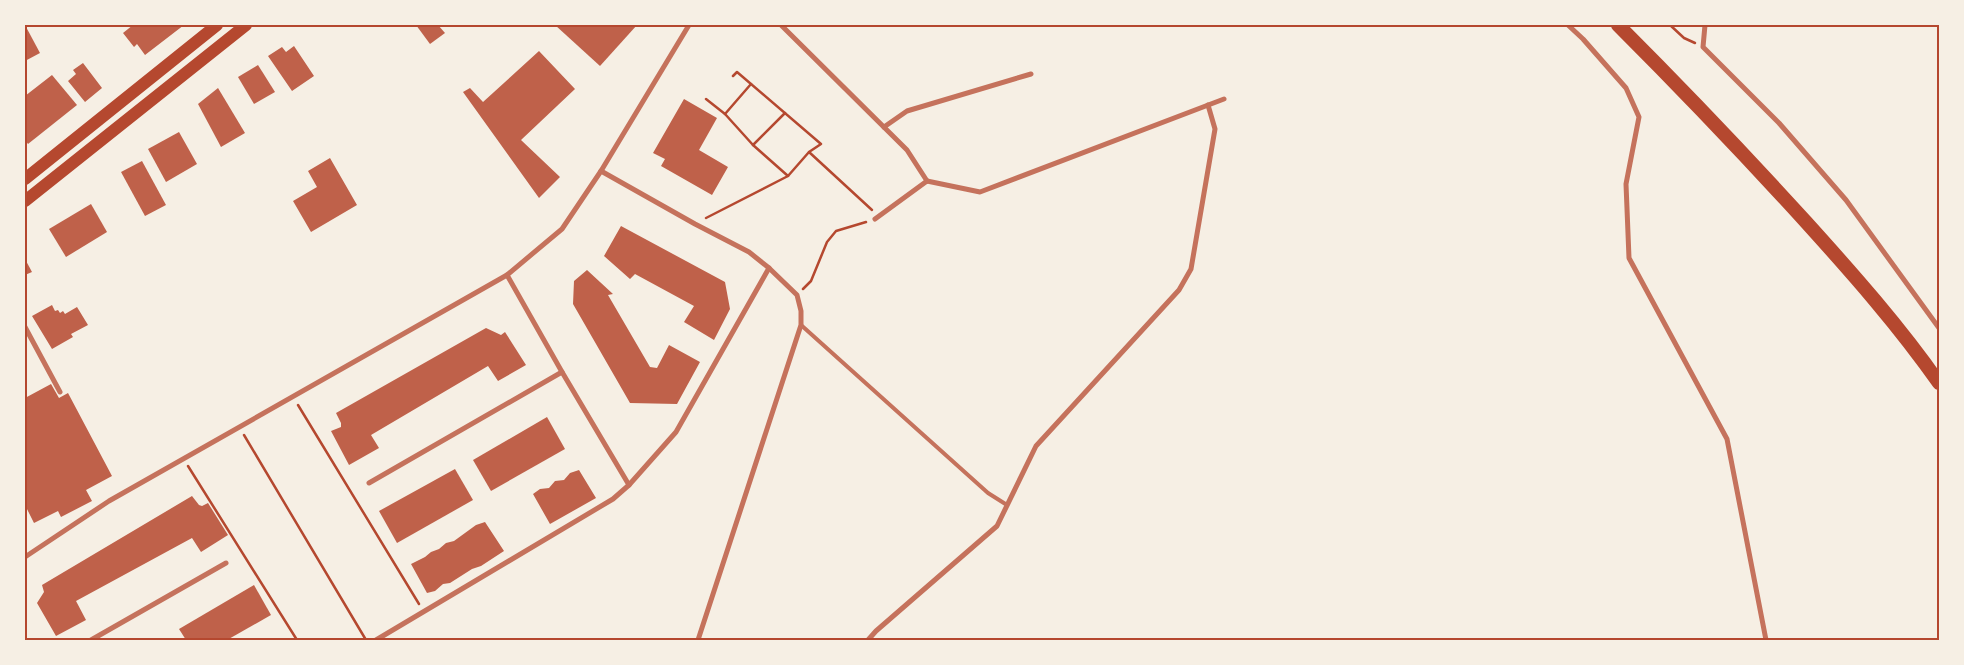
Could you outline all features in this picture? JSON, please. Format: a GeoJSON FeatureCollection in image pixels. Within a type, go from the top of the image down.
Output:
{"type":"FeatureCollection","features":[{"type":"Feature","properties":{"kind":"highway"},"geometry":{"type":"LineString","coordinates":[[1618,25],[1760,171],[1848,268],[1910,342],[1939,383]]}},
{"type":"Feature","properties":{"kind":"main road"},"geometry":{"type":"LineString","coordinates":[[25,180],[217,25]]}},
{"type":"Feature","properties":{"kind":"main road"},"geometry":{"type":"LineString","coordinates":[[25,201],[246,25]]}},
{"type":"Feature","properties":{"kind":"street"},"geometry":{"type":"LineString","coordinates":[[25,557],[109,501],[507,275],[562,229],[601,171],[689,25]]}},
{"type":"Feature","properties":{"kind":"street"},"geometry":{"type":"LineString","coordinates":[[781,25],[907,150],[927,182]]}},
{"type":"Feature","properties":{"kind":"street"},"geometry":{"type":"LineString","coordinates":[[1568,25],[1583,39],[1626,88],[1639,116],[1626,184],[1630,258],[1727,439],[1766,640]]}},
{"type":"Feature","properties":{"kind":"street"},"geometry":{"type":"LineString","coordinates":[[1705,25],[1703,46],[1779,123],[1846,200],[1939,328]]}},
{"type":"Feature","properties":{"kind":"street"},"geometry":{"type":"LineString","coordinates":[[884,127],[907,111],[1031,74]]}},
{"type":"Feature","properties":{"kind":"street"},"geometry":{"type":"LineString","coordinates":[[877,218],[927,182],[980,192],[1224,99]]}},
{"type":"Feature","properties":{"kind":"street"},"geometry":{"type":"LineString","coordinates":[[868,640],[997,526],[1036,446],[1179,290],[1191,268],[1215,129],[1208,105]]}},
{"type":"Feature","properties":{"kind":"street"},"geometry":{"type":"LineString","coordinates":[[601,171],[749,252],[770,268],[797,295],[801,311],[801,325],[698,640]]}},
{"type":"Feature","properties":{"kind":"street"},"geometry":{"type":"LineString","coordinates":[[376,640],[613,499],[629,485],[676,432],[770,268]]}},
{"type":"Feature","properties":{"kind":"street"},"geometry":{"type":"LineString","coordinates":[[507,275],[629,485]]}},
{"type":"Feature","properties":{"kind":"street"},"geometry":{"type":"LineString","coordinates":[[25,327],[60,392]]}},
{"type":"Feature","properties":{"kind":"street"},"geometry":{"type":"LineString","coordinates":[[369,484],[562,372]]}},
{"type":"Feature","properties":{"kind":"street"},"geometry":{"type":"LineString","coordinates":[[91,640],[226,563]]}},
{"type":"Feature","properties":{"kind":"lane"},"geometry":{"type":"LineString","coordinates":[[801,325],[988,493],[1007,505]]}},
{"type":"Feature","properties":{"kind":"path"},"geometry":{"type":"LineString","coordinates":[[1670,25],[1684,38],[1703,46]]}},
{"type":"Feature","properties":{"kind":"path"},"geometry":{"type":"LineString","coordinates":[[695,224],[788,176],[809,152],[821,144],[737,72],[733,76]]}},
{"type":"Feature","properties":{"kind":"path"},"geometry":{"type":"LineString","coordinates":[[725,114],[751,84]]}},
{"type":"Feature","properties":{"kind":"path"},"geometry":{"type":"LineString","coordinates":[[706,99],[725,114],[753,145],[788,176]]}},
{"type":"Feature","properties":{"kind":"path"},"geometry":{"type":"LineString","coordinates":[[753,145],[785,113]]}},
{"type":"Feature","properties":{"kind":"path"},"geometry":{"type":"LineString","coordinates":[[797,295],[812,281],[827,242],[836,231],[877,218],[809,152]]}},
{"type":"Feature","properties":{"kind":"path"},"geometry":{"type":"LineString","coordinates":[[293,396],[424,612]]}},
{"type":"Feature","properties":{"kind":"path"},"geometry":{"type":"LineString","coordinates":[[239,427],[366,640]]}},
{"type":"Feature","properties":{"kind":"path"},"geometry":{"type":"LineString","coordinates":[[184,459],[297,640]]}},
{"type":"Feature","properties":{"kind":"building"},"geometry":{"type":"Polygon","coordinates":[[[25,25],[40,53],[25,61],[25,25]]]}},
{"type":"Feature","properties":{"kind":"building"},"geometry":{"type":"Polygon","coordinates":[[[133,25],[184,25],[145,55],[137,44],[134,47],[123,33],[133,25]]]}},
{"type":"Feature","properties":{"kind":"building"},"geometry":{"type":"Polygon","coordinates":[[[416,25],[438,25],[445,33],[430,44],[416,25]]]}},
{"type":"Feature","properties":{"kind":"building"},"geometry":{"type":"Polygon","coordinates":[[[555,25],[637,25],[600,66],[555,25]]]}},
{"type":"Feature","properties":{"kind":"building"},"geometry":{"type":"Polygon","coordinates":[[[294,46],[314,76],[292,91],[268,56],[282,47],[286,52],[294,46]]]}},
{"type":"Feature","properties":{"kind":"building"},"geometry":{"type":"Polygon","coordinates":[[[539,51],[575,89],[521,140],[560,177],[539,198],[463,92],[470,88],[483,102],[539,51]]]}},
{"type":"Feature","properties":{"kind":"building"},"geometry":{"type":"Polygon","coordinates":[[[83,63],[102,88],[85,102],[68,81],[76,74],[73,70],[83,63]]]}},
{"type":"Feature","properties":{"kind":"building"},"geometry":{"type":"Polygon","coordinates":[[[258,65],[275,92],[254,104],[238,77],[258,65]]]}},
{"type":"Feature","properties":{"kind":"building"},"geometry":{"type":"Polygon","coordinates":[[[52,75],[77,105],[28,144],[25,140],[25,96],[52,75]]]}},
{"type":"Feature","properties":{"kind":"building"},"geometry":{"type":"Polygon","coordinates":[[[218,88],[245,133],[221,147],[198,104],[218,88]]]}},
{"type":"Feature","properties":{"kind":"building"},"geometry":{"type":"Polygon","coordinates":[[[684,99],[717,118],[699,150],[728,167],[712,195],[661,166],[665,159],[653,153],[684,99]]]}},
{"type":"Feature","properties":{"kind":"building"},"geometry":{"type":"Polygon","coordinates":[[[179,132],[197,164],[166,182],[148,149],[179,132]]]}},
{"type":"Feature","properties":{"kind":"building"},"geometry":{"type":"Polygon","coordinates":[[[330,158],[357,205],[311,232],[293,201],[317,187],[308,171],[330,158]]]}},
{"type":"Feature","properties":{"kind":"building"},"geometry":{"type":"Polygon","coordinates":[[[142,161],[166,205],[145,216],[121,172],[142,161]]]}},
{"type":"Feature","properties":{"kind":"building"},"geometry":{"type":"Polygon","coordinates":[[[91,204],[107,232],[66,257],[49,229],[91,204]]]}},
{"type":"Feature","properties":{"kind":"building"},"geometry":{"type":"Polygon","coordinates":[[[621,226],[725,282],[730,309],[714,340],[684,322],[694,306],[635,274],[630,279],[604,256],[621,226]]]}},
{"type":"Feature","properties":{"kind":"building"},"geometry":{"type":"Polygon","coordinates":[[[25,259],[32,272],[25,275],[25,259]]]}},
{"type":"Feature","properties":{"kind":"building"},"geometry":{"type":"Polygon","coordinates":[[[587,270],[613,294],[608,295],[650,367],[657,368],[669,345],[700,362],[677,404],[630,403],[573,304],[574,281],[587,270]]]}},
{"type":"Feature","properties":{"kind":"building"},"geometry":{"type":"Polygon","coordinates":[[[52,305],[55,311],[58,310],[60,313],[63,311],[65,314],[77,307],[88,325],[71,334],[73,337],[52,349],[32,316],[52,305]]]}},
{"type":"Feature","properties":{"kind":"building"},"geometry":{"type":"Polygon","coordinates":[[[486,328],[501,335],[505,332],[526,365],[498,381],[488,366],[371,435],[379,448],[349,465],[331,431],[341,427],[336,413],[486,328]]]}},
{"type":"Feature","properties":{"kind":"building"},"geometry":{"type":"Polygon","coordinates":[[[51,384],[59,398],[68,393],[112,476],[86,490],[92,501],[61,517],[58,511],[34,523],[25,505],[25,398],[51,384]]]}},
{"type":"Feature","properties":{"kind":"building"},"geometry":{"type":"Polygon","coordinates":[[[547,417],[565,449],[491,491],[473,460],[547,417]]]}},
{"type":"Feature","properties":{"kind":"building"},"geometry":{"type":"Polygon","coordinates":[[[455,469],[473,500],[397,543],[379,511],[455,469]]]}},
{"type":"Feature","properties":{"kind":"building"},"geometry":{"type":"Polygon","coordinates":[[[579,470],[596,498],[550,524],[533,494],[540,489],[549,488],[555,481],[564,480],[570,473],[579,470]]]}},
{"type":"Feature","properties":{"kind":"building"},"geometry":{"type":"Polygon","coordinates":[[[192,496],[199,505],[202,506],[208,503],[228,535],[201,552],[192,538],[76,601],[86,620],[56,636],[37,603],[44,592],[42,585],[192,496]]]}},
{"type":"Feature","properties":{"kind":"building"},"geometry":{"type":"Polygon","coordinates":[[[485,522],[504,551],[450,583],[443,584],[435,591],[427,593],[411,564],[439,549],[446,543],[454,541],[476,525],[485,522]]]}},
{"type":"Feature","properties":{"kind":"building"},"geometry":{"type":"Polygon","coordinates":[[[254,585],[271,615],[227,640],[186,640],[179,629],[254,585]]]}}]}
